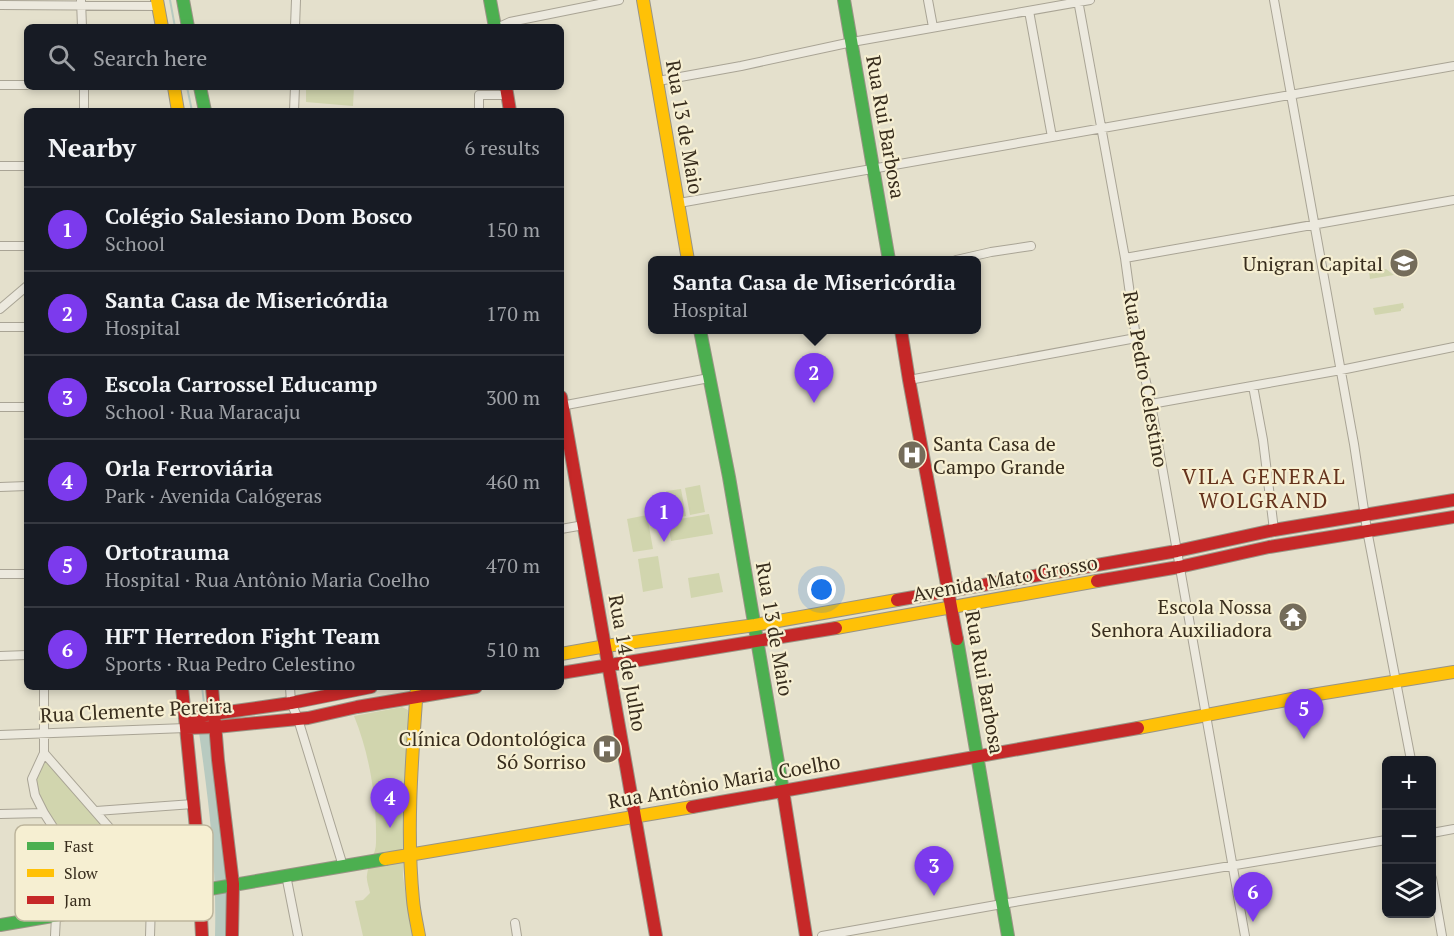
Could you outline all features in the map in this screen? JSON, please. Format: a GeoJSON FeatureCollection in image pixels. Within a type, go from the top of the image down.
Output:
{"type":"FeatureCollection","features":[{"type":"Feature","properties":{"kind":"street"},"geometry":{"type":"LineString","coordinates":[[183,0],[187,24]]}},
{"type":"Feature","properties":{"kind":"street"},"geometry":{"type":"LineString","coordinates":[[295,24],[296,0]]}},
{"type":"Feature","properties":{"kind":"street"},"geometry":{"type":"LineString","coordinates":[[490,0],[496,24]]}},
{"type":"Feature","properties":{"kind":"street"},"geometry":{"type":"LineString","coordinates":[[504,24],[619,0]]}},
{"type":"Feature","properties":{"kind":"street","name":"Rua 13 de Maio"},"geometry":{"type":"LineString","coordinates":[[643,0],[687,256]]}},
{"type":"Feature","properties":{"kind":"street","name":"Rua Rui Barbosa"},"geometry":{"type":"LineString","coordinates":[[844,0],[888,256]]}},
{"type":"Feature","properties":{"kind":"street"},"geometry":{"type":"LineString","coordinates":[[928,0],[933,27]]}},
{"type":"Feature","properties":{"kind":"street"},"geometry":{"type":"LineString","coordinates":[[658,81],[852,42],[1090,0]]}},
{"type":"Feature","properties":{"kind":"street"},"geometry":{"type":"LineString","coordinates":[[1274,0],[1316,224],[1367,530],[1410,756]]}},
{"type":"Feature","properties":{"kind":"street","name":"Rua Pedro Celestino"},"geometry":{"type":"LineString","coordinates":[[1078,1],[1125,258],[1136,338],[1151,404],[1245,936]]}},
{"type":"Feature","properties":{"kind":"street"},"geometry":{"type":"LineString","coordinates":[[81,2],[82,24]]}},
{"type":"Feature","properties":{"kind":"street"},"geometry":{"type":"LineString","coordinates":[[0,5],[81,2],[157,3],[161,24]]}},
{"type":"Feature","properties":{"kind":"street"},"geometry":{"type":"LineString","coordinates":[[1029,11],[1052,137]]}},
{"type":"Feature","properties":{"kind":"street"},"geometry":{"type":"LineString","coordinates":[[679,203],[1454,66]]}},
{"type":"Feature","properties":{"kind":"street"},"geometry":{"type":"LineString","coordinates":[[0,85],[24,85]]}},
{"type":"Feature","properties":{"kind":"street"},"geometry":{"type":"LineString","coordinates":[[84,90],[84,108]]}},
{"type":"Feature","properties":{"kind":"street"},"geometry":{"type":"LineString","coordinates":[[174,90],[178,108]]}},
{"type":"Feature","properties":{"kind":"street"},"geometry":{"type":"LineString","coordinates":[[201,90],[204,108]]}},
{"type":"Feature","properties":{"kind":"street"},"geometry":{"type":"LineString","coordinates":[[294,108],[295,90]]}},
{"type":"Feature","properties":{"kind":"street"},"geometry":{"type":"LineString","coordinates":[[479,108],[479,95],[506,91],[509,108]]}},
{"type":"Feature","properties":{"kind":"street"},"geometry":{"type":"LineString","coordinates":[[0,166],[24,166]]}},
{"type":"Feature","properties":{"kind":"street"},"geometry":{"type":"LineString","coordinates":[[1125,258],[1454,200]]}},
{"type":"Feature","properties":{"kind":"street"},"geometry":{"type":"LineString","coordinates":[[0,246],[24,246]]}},
{"type":"Feature","properties":{"kind":"street"},"geometry":{"type":"LineString","coordinates":[[975,256],[1031,246]]}},
{"type":"Feature","properties":{"kind":"street"},"geometry":{"type":"LineString","coordinates":[[0,309],[24,289]]}},
{"type":"Feature","properties":{"kind":"street"},"geometry":{"type":"LineString","coordinates":[[0,327],[24,327]]}},
{"type":"Feature","properties":{"kind":"street","name":"Rua 13 de Maio"},"geometry":{"type":"LineString","coordinates":[[701,334],[720,426],[758,641],[806,936]]}},
{"type":"Feature","properties":{"kind":"street","name":"Rua Rui Barbosa"},"geometry":{"type":"LineString","coordinates":[[902,334],[952,607],[1008,936]]}},
{"type":"Feature","properties":{"kind":"street"},"geometry":{"type":"LineString","coordinates":[[909,380],[1136,338]]}},
{"type":"Feature","properties":{"kind":"street"},"geometry":{"type":"LineString","coordinates":[[1151,404],[1454,347]]}},
{"type":"Feature","properties":{"kind":"street"},"geometry":{"type":"LineString","coordinates":[[564,403],[709,378]]}},
{"type":"Feature","properties":{"kind":"street"},"geometry":{"type":"LineString","coordinates":[[1253,386],[1263,440],[1275,537],[1269,547]]}},
{"type":"Feature","properties":{"kind":"street"},"geometry":{"type":"LineString","coordinates":[[0,407],[24,407]]}},
{"type":"Feature","properties":{"kind":"street","name":"Rua 14 de Julho"},"geometry":{"type":"LineString","coordinates":[[564,414],[656,936]]}},
{"type":"Feature","properties":{"kind":"street"},"geometry":{"type":"LineString","coordinates":[[0,487],[24,486]]}},
{"type":"Feature","properties":{"kind":"street","name":"Avenida Mato Grosso"},"geometry":{"type":"LineString","coordinates":[[564,653],[755,625],[1176,551],[1274,530],[1454,500]]}},
{"type":"Feature","properties":{"kind":"street","name":"Avenida Mato Grosso"},"geometry":{"type":"LineString","coordinates":[[564,672],[758,641],[1179,567],[1269,547],[1454,517]]}},
{"type":"Feature","properties":{"kind":"street"},"geometry":{"type":"LineString","coordinates":[[564,528],[584,525]]}},
{"type":"Feature","properties":{"kind":"street"},"geometry":{"type":"LineString","coordinates":[[0,574],[24,574]]}},
{"type":"Feature","properties":{"kind":"street"},"geometry":{"type":"LineString","coordinates":[[0,656],[24,655]]}},
{"type":"Feature","properties":{"kind":"street","name":"Rua Antônio Maria Coelho"},"geometry":{"type":"LineString","coordinates":[[213,888],[635,818],[1318,694],[1454,672]]}},
{"type":"Feature","properties":{"kind":"street"},"geometry":{"type":"LineString","coordinates":[[44,690],[44,753],[33,779],[35,795],[52,825]]}},
{"type":"Feature","properties":{"kind":"street"},"geometry":{"type":"LineString","coordinates":[[183,690],[189,723],[196,825]]}},
{"type":"Feature","properties":{"kind":"street"},"geometry":{"type":"LineString","coordinates":[[212,690],[210,721],[224,809],[232,936]]}},
{"type":"Feature","properties":{"kind":"street"},"geometry":{"type":"LineString","coordinates":[[290,690],[291,703],[343,866]]}},
{"type":"Feature","properties":{"kind":"street","name":"Rua Clemente Pereira"},"geometry":{"type":"LineString","coordinates":[[210,721],[354,690]]}},
{"type":"Feature","properties":{"kind":"street"},"geometry":{"type":"LineString","coordinates":[[419,936],[413,901],[410,855],[412,752],[417,692],[441,690]]}},
{"type":"Feature","properties":{"kind":"street","name":"Rua Clemente Pereira"},"geometry":{"type":"LineString","coordinates":[[0,735],[210,721],[297,718],[417,692]]}},
{"type":"Feature","properties":{"kind":"street"},"geometry":{"type":"LineString","coordinates":[[44,753],[108,825]]}},
{"type":"Feature","properties":{"kind":"street"},"geometry":{"type":"LineString","coordinates":[[96,811],[193,804]]}},
{"type":"Feature","properties":{"kind":"street"},"geometry":{"type":"LineString","coordinates":[[0,814],[44,813]]}},
{"type":"Feature","properties":{"kind":"street"},"geometry":{"type":"LineString","coordinates":[[1436,832],[1454,829]]}},
{"type":"Feature","properties":{"kind":"street"},"geometry":{"type":"LineString","coordinates":[[822,936],[1382,841]]}},
{"type":"Feature","properties":{"kind":"street"},"geometry":{"type":"LineString","coordinates":[[286,875],[298,936]]}},
{"type":"Feature","properties":{"kind":"street"},"geometry":{"type":"LineString","coordinates":[[1436,904],[1442,936]]}},
{"type":"Feature","properties":{"kind":"street","name":"Rua Antônio Maria Coelho"},"geometry":{"type":"LineString","coordinates":[[0,925],[25,921]]}},
{"type":"Feature","properties":{"kind":"street"},"geometry":{"type":"LineString","coordinates":[[55,936],[56,921]]}},
{"type":"Feature","properties":{"kind":"street"},"geometry":{"type":"LineString","coordinates":[[150,921],[150,936]]}},
{"type":"Feature","properties":{"kind":"street"},"geometry":{"type":"LineString","coordinates":[[202,936],[203,921]]}},
{"type":"Feature","properties":{"kind":"street"},"geometry":{"type":"LineString","coordinates":[[515,923],[517,936]]}},
{"type":"Feature","properties":{"kind":"green space"},"geometry":{"type":"Polygon","coordinates":[[[306,90],[354,90],[353,106],[306,102],[306,90]]]}},
{"type":"Feature","properties":{"kind":"green space"},"geometry":{"type":"Polygon","coordinates":[[[1386,269],[1394,275],[1370,279],[1369,272],[1386,269]]]}},
{"type":"Feature","properties":{"kind":"green space"},"geometry":{"type":"Polygon","coordinates":[[[1403,303],[1404,308],[1401,311],[1375,315],[1373,308],[1403,303]]]}},
{"type":"Feature","properties":{"kind":"green space"},"geometry":{"type":"Polygon","coordinates":[[[700,485],[705,512],[690,515],[685,488],[700,485]]]}},
{"type":"Feature","properties":{"kind":"green space"},"geometry":{"type":"Polygon","coordinates":[[[681,489],[686,516],[671,518],[666,491],[681,489]]]}},
{"type":"Feature","properties":{"kind":"green space"},"geometry":{"type":"Polygon","coordinates":[[[709,514],[713,534],[671,541],[668,521],[709,514]]]}},
{"type":"Feature","properties":{"kind":"green space"},"geometry":{"type":"Polygon","coordinates":[[[647,515],[653,549],[633,552],[627,519],[647,515]]]}},
{"type":"Feature","properties":{"kind":"green space"},"geometry":{"type":"Polygon","coordinates":[[[658,556],[663,588],[643,592],[638,559],[658,556]]]}},
{"type":"Feature","properties":{"kind":"green space"},"geometry":{"type":"Polygon","coordinates":[[[719,573],[723,592],[691,598],[688,578],[719,573]]]}},
{"type":"Feature","properties":{"kind":"green space"},"geometry":{"type":"Polygon","coordinates":[[[402,707],[408,710],[403,876],[412,936],[363,936],[355,901],[363,900],[370,893],[367,877],[376,847],[376,827],[374,795],[368,762],[354,716],[402,707]]]}},
{"type":"Feature","properties":{"kind":"green space"},"geometry":{"type":"Polygon","coordinates":[[[44,753],[107,825],[52,825],[44,813],[32,779],[44,753]]]}},
{"type":"Feature","properties":{"kind":"waterway"},"geometry":{"type":"LineString","coordinates":[[170,0],[174,24]]}},
{"type":"Feature","properties":{"kind":"waterway"},"geometry":{"type":"LineString","coordinates":[[188,90],[191,108]]}},
{"type":"Feature","properties":{"kind":"waterway"},"geometry":{"type":"LineString","coordinates":[[202,690],[205,711]]}},
{"type":"Feature","properties":{"kind":"waterway"},"geometry":{"type":"LineString","coordinates":[[205,725],[220,856],[222,936]]}},
{"type":"Feature","properties":{"kind":"traffic: fast"},"geometry":{"type":"LineString","coordinates":[[183,0],[187,24]]}},
{"type":"Feature","properties":{"kind":"traffic: fast"},"geometry":{"type":"LineString","coordinates":[[490,0],[494,24]]}},
{"type":"Feature","properties":{"kind":"traffic: fast"},"geometry":{"type":"LineString","coordinates":[[844,0],[888,256]]}},
{"type":"Feature","properties":{"kind":"traffic: fast"},"geometry":{"type":"LineString","coordinates":[[201,90],[204,108]]}},
{"type":"Feature","properties":{"kind":"traffic: fast"},"geometry":{"type":"LineString","coordinates":[[701,334],[729,477],[784,797]]}},
{"type":"Feature","properties":{"kind":"traffic: fast"},"geometry":{"type":"LineString","coordinates":[[957,639],[1008,936]]}},
{"type":"Feature","properties":{"kind":"traffic: fast"},"geometry":{"type":"LineString","coordinates":[[213,888],[385,859]]}},
{"type":"Feature","properties":{"kind":"traffic: fast"},"geometry":{"type":"LineString","coordinates":[[0,925],[23,921]]}},
{"type":"Feature","properties":{"kind":"traffic: slow"},"geometry":{"type":"LineString","coordinates":[[157,0],[161,24]]}},
{"type":"Feature","properties":{"kind":"traffic: slow"},"geometry":{"type":"LineString","coordinates":[[643,0],[687,256]]}},
{"type":"Feature","properties":{"kind":"traffic: slow"},"geometry":{"type":"LineString","coordinates":[[174,90],[178,108]]}},
{"type":"Feature","properties":{"kind":"traffic: slow"},"geometry":{"type":"LineString","coordinates":[[836,628],[1097,581]]}},
{"type":"Feature","properties":{"kind":"traffic: slow"},"geometry":{"type":"LineString","coordinates":[[564,653],[755,625],[897,600]]}},
{"type":"Feature","properties":{"kind":"traffic: slow"},"geometry":{"type":"LineString","coordinates":[[1138,728],[1318,694],[1454,672]]}},
{"type":"Feature","properties":{"kind":"traffic: slow"},"geometry":{"type":"LineString","coordinates":[[417,690],[410,794],[410,847],[413,900],[419,936]]}},
{"type":"Feature","properties":{"kind":"traffic: slow"},"geometry":{"type":"LineString","coordinates":[[385,859],[692,807]]}},
{"type":"Feature","properties":{"kind":"traffic: jam"},"geometry":{"type":"LineString","coordinates":[[506,90],[510,108]]}},
{"type":"Feature","properties":{"kind":"traffic: jam"},"geometry":{"type":"LineString","coordinates":[[902,334],[957,639]]}},
{"type":"Feature","properties":{"kind":"traffic: jam"},"geometry":{"type":"LineString","coordinates":[[564,414],[656,936]]}},
{"type":"Feature","properties":{"kind":"traffic: jam"},"geometry":{"type":"LineString","coordinates":[[897,600],[1177,551],[1274,530],[1454,500]]}},
{"type":"Feature","properties":{"kind":"traffic: jam"},"geometry":{"type":"LineString","coordinates":[[1097,581],[1179,567],[1269,547],[1454,517]]}},
{"type":"Feature","properties":{"kind":"traffic: jam"},"geometry":{"type":"LineString","coordinates":[[564,673],[836,628]]}},
{"type":"Feature","properties":{"kind":"traffic: jam"},"geometry":{"type":"LineString","coordinates":[[182,690],[196,825]]}},
{"type":"Feature","properties":{"kind":"traffic: jam"},"geometry":{"type":"LineString","coordinates":[[212,690],[233,884],[232,936]]}},
{"type":"Feature","properties":{"kind":"traffic: jam"},"geometry":{"type":"LineString","coordinates":[[185,718],[291,703],[356,690]]}},
{"type":"Feature","properties":{"kind":"traffic: jam"},"geometry":{"type":"LineString","coordinates":[[186,728],[308,718],[357,707],[458,690]]}},
{"type":"Feature","properties":{"kind":"traffic: jam"},"geometry":{"type":"LineString","coordinates":[[692,807],[1138,728]]}},
{"type":"Feature","properties":{"kind":"traffic: jam"},"geometry":{"type":"LineString","coordinates":[[784,797],[806,936]]}},
{"type":"Feature","properties":{"kind":"traffic: jam"},"geometry":{"type":"LineString","coordinates":[[201,921],[202,936]]}},
{"type":"Feature","properties":{"kind":"place","name":"Unigran Capital"},"geometry":{"type":"Point","coordinates":[1404,263]}},
{"type":"Feature","properties":{"kind":"place","name":"Santa Casa de Misericórdia"},"geometry":{"type":"Point","coordinates":[814,403]}},
{"type":"Feature","properties":{"kind":"place","name":"Santa Casa de Campo Grande"},"geometry":{"type":"Point","coordinates":[912,455]}},
{"type":"Feature","properties":{"kind":"place","name":"Colégio Salesiano Dom Bosco"},"geometry":{"type":"Point","coordinates":[664,542]}},
{"type":"Feature","properties":{"kind":"place","name":"Escola Nossa Senhora Auxiliadora"},"geometry":{"type":"Point","coordinates":[1293,617]}},
{"type":"Feature","properties":{"kind":"place","name":"Ortotrauma"},"geometry":{"type":"Point","coordinates":[1304,739]}},
{"type":"Feature","properties":{"kind":"place","name":"Clínica Odontológica Só Sorriso"},"geometry":{"type":"Point","coordinates":[607,749]}},
{"type":"Feature","properties":{"kind":"place","name":"Orla Ferroviária"},"geometry":{"type":"Point","coordinates":[390,828]}},
{"type":"Feature","properties":{"kind":"place","name":"Escola Carrossel Educamp"},"geometry":{"type":"Point","coordinates":[934,896]}},
{"type":"Feature","properties":{"kind":"place","name":"HFT Herredon Fight Team"},"geometry":{"type":"Point","coordinates":[1253,922]}},
{"type":"Feature","properties":{"kind":"district","name":"VILA GENERAL WOLGRAND"},"geometry":{"type":"Point","coordinates":[1264,488]}}]}
